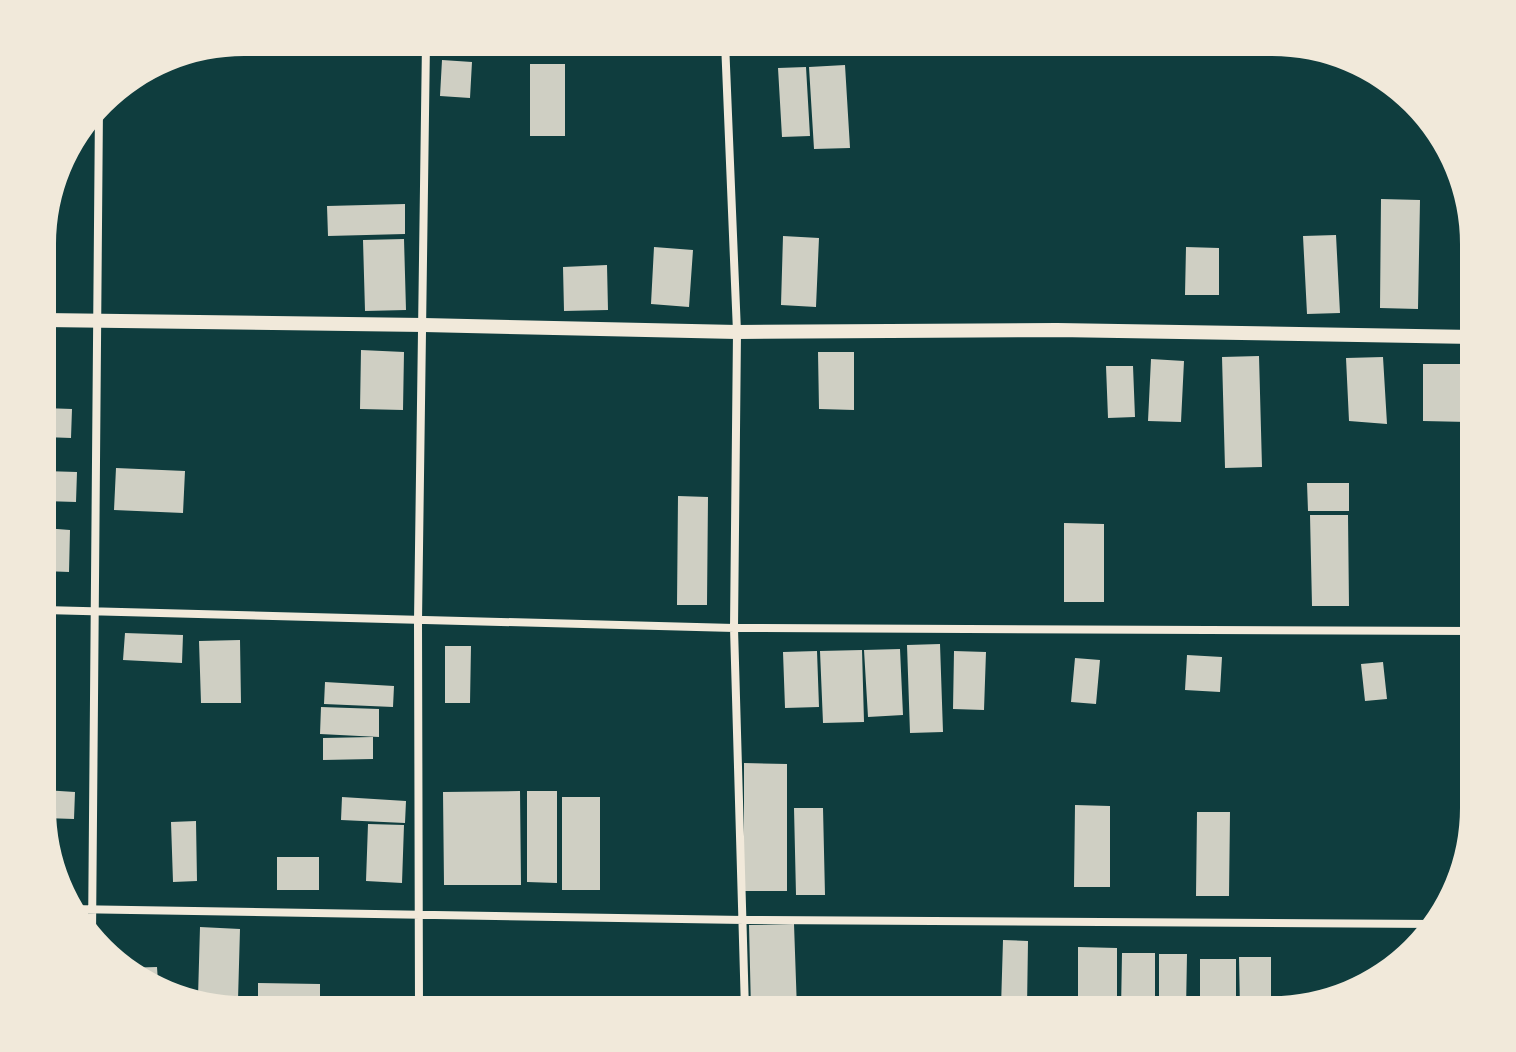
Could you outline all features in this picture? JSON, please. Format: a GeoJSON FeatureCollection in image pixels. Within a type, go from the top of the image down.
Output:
{"type":"FeatureCollection","features":[{"type":"Feature","properties":{"kind":"street"},"geometry":{"type":"LineString","coordinates":[[419,996],[418,621],[426,56]]}},
{"type":"Feature","properties":{"kind":"street"},"geometry":{"type":"LineString","coordinates":[[726,56],[737,332],[734,628],[745,996]]}},
{"type":"Feature","properties":{"kind":"street"},"geometry":{"type":"LineString","coordinates":[[93,918],[99,125]]}},
{"type":"Feature","properties":{"kind":"street"},"geometry":{"type":"LineString","coordinates":[[56,320],[737,332],[1057,330],[1460,337]]}},
{"type":"Feature","properties":{"kind":"street"},"geometry":{"type":"LineString","coordinates":[[56,610],[734,628],[1460,631]]}},
{"type":"Feature","properties":{"kind":"street"},"geometry":{"type":"LineString","coordinates":[[86,910],[744,920],[1419,924]]}},
{"type":"Feature","properties":{"kind":"building"},"geometry":{"type":"Polygon","coordinates":[[[442,60],[472,62],[470,98],[440,96],[442,60]]]}},
{"type":"Feature","properties":{"kind":"building"},"geometry":{"type":"Polygon","coordinates":[[[530,64],[565,64],[565,136],[530,136],[530,64]]]}},
{"type":"Feature","properties":{"kind":"building"},"geometry":{"type":"Polygon","coordinates":[[[845,65],[850,148],[814,149],[809,67],[845,65]]]}},
{"type":"Feature","properties":{"kind":"building"},"geometry":{"type":"Polygon","coordinates":[[[806,67],[810,136],[782,137],[778,68],[806,67]]]}},
{"type":"Feature","properties":{"kind":"building"},"geometry":{"type":"Polygon","coordinates":[[[1381,199],[1420,200],[1418,309],[1380,308],[1381,199]]]}},
{"type":"Feature","properties":{"kind":"building"},"geometry":{"type":"Polygon","coordinates":[[[405,204],[405,234],[328,236],[327,206],[405,204]]]}},
{"type":"Feature","properties":{"kind":"building"},"geometry":{"type":"Polygon","coordinates":[[[1336,235],[1340,313],[1307,314],[1303,236],[1336,235]]]}},
{"type":"Feature","properties":{"kind":"building"},"geometry":{"type":"Polygon","coordinates":[[[783,236],[819,238],[816,307],[781,305],[783,236]]]}},
{"type":"Feature","properties":{"kind":"building"},"geometry":{"type":"Polygon","coordinates":[[[404,239],[406,310],[365,311],[363,240],[404,239]]]}},
{"type":"Feature","properties":{"kind":"building"},"geometry":{"type":"Polygon","coordinates":[[[654,247],[693,250],[689,307],[651,304],[654,247]]]}},
{"type":"Feature","properties":{"kind":"building"},"geometry":{"type":"Polygon","coordinates":[[[1186,247],[1219,248],[1219,295],[1185,295],[1186,247]]]}},
{"type":"Feature","properties":{"kind":"building"},"geometry":{"type":"Polygon","coordinates":[[[607,265],[608,310],[564,311],[563,267],[607,265]]]}},
{"type":"Feature","properties":{"kind":"building"},"geometry":{"type":"Polygon","coordinates":[[[361,350],[404,352],[403,410],[360,409],[361,350]]]}},
{"type":"Feature","properties":{"kind":"building"},"geometry":{"type":"Polygon","coordinates":[[[818,352],[854,352],[854,410],[819,409],[818,352]]]}},
{"type":"Feature","properties":{"kind":"building"},"geometry":{"type":"Polygon","coordinates":[[[1259,356],[1262,467],[1225,468],[1222,357],[1259,356]]]}},
{"type":"Feature","properties":{"kind":"building"},"geometry":{"type":"Polygon","coordinates":[[[1383,357],[1387,424],[1349,421],[1346,358],[1383,357]]]}},
{"type":"Feature","properties":{"kind":"building"},"geometry":{"type":"Polygon","coordinates":[[[1151,359],[1184,361],[1181,422],[1148,421],[1151,359]]]}},
{"type":"Feature","properties":{"kind":"building"},"geometry":{"type":"Polygon","coordinates":[[[1423,364],[1460,364],[1460,422],[1423,421],[1423,364]]]}},
{"type":"Feature","properties":{"kind":"building"},"geometry":{"type":"Polygon","coordinates":[[[1106,366],[1133,366],[1135,417],[1108,418],[1106,366]]]}},
{"type":"Feature","properties":{"kind":"building"},"geometry":{"type":"Polygon","coordinates":[[[56,408],[72,409],[71,438],[56,437],[56,408]]]}},
{"type":"Feature","properties":{"kind":"building"},"geometry":{"type":"Polygon","coordinates":[[[116,468],[185,471],[183,513],[114,510],[116,468]]]}},
{"type":"Feature","properties":{"kind":"building"},"geometry":{"type":"Polygon","coordinates":[[[56,471],[77,472],[76,502],[56,501],[56,471]]]}},
{"type":"Feature","properties":{"kind":"building"},"geometry":{"type":"Polygon","coordinates":[[[1307,483],[1349,483],[1349,511],[1308,511],[1307,483]]]}},
{"type":"Feature","properties":{"kind":"building"},"geometry":{"type":"Polygon","coordinates":[[[678,496],[708,497],[707,605],[677,605],[678,496]]]}},
{"type":"Feature","properties":{"kind":"building"},"geometry":{"type":"Polygon","coordinates":[[[1310,515],[1348,515],[1349,606],[1312,606],[1310,515]]]}},
{"type":"Feature","properties":{"kind":"building"},"geometry":{"type":"Polygon","coordinates":[[[1064,523],[1104,524],[1104,602],[1064,602],[1064,523]]]}},
{"type":"Feature","properties":{"kind":"building"},"geometry":{"type":"Polygon","coordinates":[[[56,529],[70,530],[69,572],[56,571],[56,529]]]}},
{"type":"Feature","properties":{"kind":"building"},"geometry":{"type":"Polygon","coordinates":[[[125,633],[183,635],[182,663],[123,660],[125,633]]]}},
{"type":"Feature","properties":{"kind":"building"},"geometry":{"type":"Polygon","coordinates":[[[240,640],[241,703],[201,703],[199,641],[240,640]]]}},
{"type":"Feature","properties":{"kind":"building"},"geometry":{"type":"Polygon","coordinates":[[[940,644],[943,732],[910,733],[907,645],[940,644]]]}},
{"type":"Feature","properties":{"kind":"building"},"geometry":{"type":"Polygon","coordinates":[[[445,646],[471,646],[470,703],[445,703],[445,646]]]}},
{"type":"Feature","properties":{"kind":"building"},"geometry":{"type":"Polygon","coordinates":[[[900,649],[903,715],[868,717],[864,650],[900,649]]]}},
{"type":"Feature","properties":{"kind":"building"},"geometry":{"type":"Polygon","coordinates":[[[862,650],[864,722],[823,723],[820,651],[862,650]]]}},
{"type":"Feature","properties":{"kind":"building"},"geometry":{"type":"Polygon","coordinates":[[[817,651],[819,707],[785,708],[783,652],[817,651]]]}},
{"type":"Feature","properties":{"kind":"building"},"geometry":{"type":"Polygon","coordinates":[[[954,651],[986,652],[984,710],[953,709],[954,651]]]}},
{"type":"Feature","properties":{"kind":"building"},"geometry":{"type":"Polygon","coordinates":[[[1187,655],[1222,657],[1220,692],[1185,690],[1187,655]]]}},
{"type":"Feature","properties":{"kind":"building"},"geometry":{"type":"Polygon","coordinates":[[[1075,658],[1100,660],[1096,704],[1071,702],[1075,658]]]}},
{"type":"Feature","properties":{"kind":"building"},"geometry":{"type":"Polygon","coordinates":[[[1383,662],[1387,699],[1365,701],[1361,664],[1383,662]]]}},
{"type":"Feature","properties":{"kind":"building"},"geometry":{"type":"Polygon","coordinates":[[[325,682],[394,686],[393,707],[324,704],[325,682]]]}},
{"type":"Feature","properties":{"kind":"building"},"geometry":{"type":"Polygon","coordinates":[[[321,707],[379,709],[379,737],[320,734],[321,707]]]}},
{"type":"Feature","properties":{"kind":"building"},"geometry":{"type":"Polygon","coordinates":[[[373,737],[373,759],[323,760],[323,738],[373,737]]]}},
{"type":"Feature","properties":{"kind":"building"},"geometry":{"type":"Polygon","coordinates":[[[744,763],[787,764],[787,891],[744,891],[744,763]]]}},
{"type":"Feature","properties":{"kind":"building"},"geometry":{"type":"Polygon","coordinates":[[[56,791],[75,792],[74,819],[56,818],[56,791]]]}},
{"type":"Feature","properties":{"kind":"building"},"geometry":{"type":"Polygon","coordinates":[[[520,791],[521,885],[444,885],[443,792],[520,791]]]}},
{"type":"Feature","properties":{"kind":"building"},"geometry":{"type":"Polygon","coordinates":[[[527,791],[557,791],[557,883],[527,882],[527,791]]]}},
{"type":"Feature","properties":{"kind":"building"},"geometry":{"type":"Polygon","coordinates":[[[342,797],[406,801],[405,823],[341,820],[342,797]]]}},
{"type":"Feature","properties":{"kind":"building"},"geometry":{"type":"Polygon","coordinates":[[[562,797],[600,797],[600,890],[562,890],[562,797]]]}},
{"type":"Feature","properties":{"kind":"building"},"geometry":{"type":"Polygon","coordinates":[[[1075,805],[1110,806],[1110,887],[1074,887],[1075,805]]]}},
{"type":"Feature","properties":{"kind":"building"},"geometry":{"type":"Polygon","coordinates":[[[794,808],[823,808],[825,895],[796,895],[794,808]]]}},
{"type":"Feature","properties":{"kind":"building"},"geometry":{"type":"Polygon","coordinates":[[[1197,812],[1230,812],[1229,896],[1196,896],[1197,812]]]}},
{"type":"Feature","properties":{"kind":"building"},"geometry":{"type":"Polygon","coordinates":[[[196,821],[197,881],[173,882],[171,822],[196,821]]]}},
{"type":"Feature","properties":{"kind":"building"},"geometry":{"type":"Polygon","coordinates":[[[368,824],[404,825],[402,883],[366,881],[368,824]]]}},
{"type":"Feature","properties":{"kind":"building"},"geometry":{"type":"Polygon","coordinates":[[[277,857],[319,857],[319,890],[277,890],[277,857]]]}},
{"type":"Feature","properties":{"kind":"building"},"geometry":{"type":"Polygon","coordinates":[[[794,924],[797,996],[751,996],[749,925],[794,924]]]}},
{"type":"Feature","properties":{"kind":"building"},"geometry":{"type":"Polygon","coordinates":[[[200,927],[240,929],[238,996],[198,991],[200,927]]]}},
{"type":"Feature","properties":{"kind":"building"},"geometry":{"type":"Polygon","coordinates":[[[1003,940],[1028,941],[1027,996],[1001,996],[1003,940]]]}},
{"type":"Feature","properties":{"kind":"building"},"geometry":{"type":"Polygon","coordinates":[[[1078,947],[1117,948],[1117,996],[1078,996],[1078,947]]]}},
{"type":"Feature","properties":{"kind":"building"},"geometry":{"type":"Polygon","coordinates":[[[1122,953],[1155,953],[1155,996],[1121,996],[1122,953]]]}},
{"type":"Feature","properties":{"kind":"building"},"geometry":{"type":"Polygon","coordinates":[[[1159,954],[1187,954],[1186,996],[1159,996],[1159,954]]]}},
{"type":"Feature","properties":{"kind":"building"},"geometry":{"type":"Polygon","coordinates":[[[1239,957],[1271,957],[1271,996],[1240,996],[1239,957]]]}},
{"type":"Feature","properties":{"kind":"building"},"geometry":{"type":"Polygon","coordinates":[[[1200,959],[1236,959],[1236,996],[1200,996],[1200,959]]]}},
{"type":"Feature","properties":{"kind":"building"},"geometry":{"type":"Polygon","coordinates":[[[145,967],[157,967],[158,975],[150,971],[145,967]]]}},
{"type":"Feature","properties":{"kind":"building"},"geometry":{"type":"Polygon","coordinates":[[[258,983],[320,984],[320,996],[258,996],[258,983]]]}}]}
